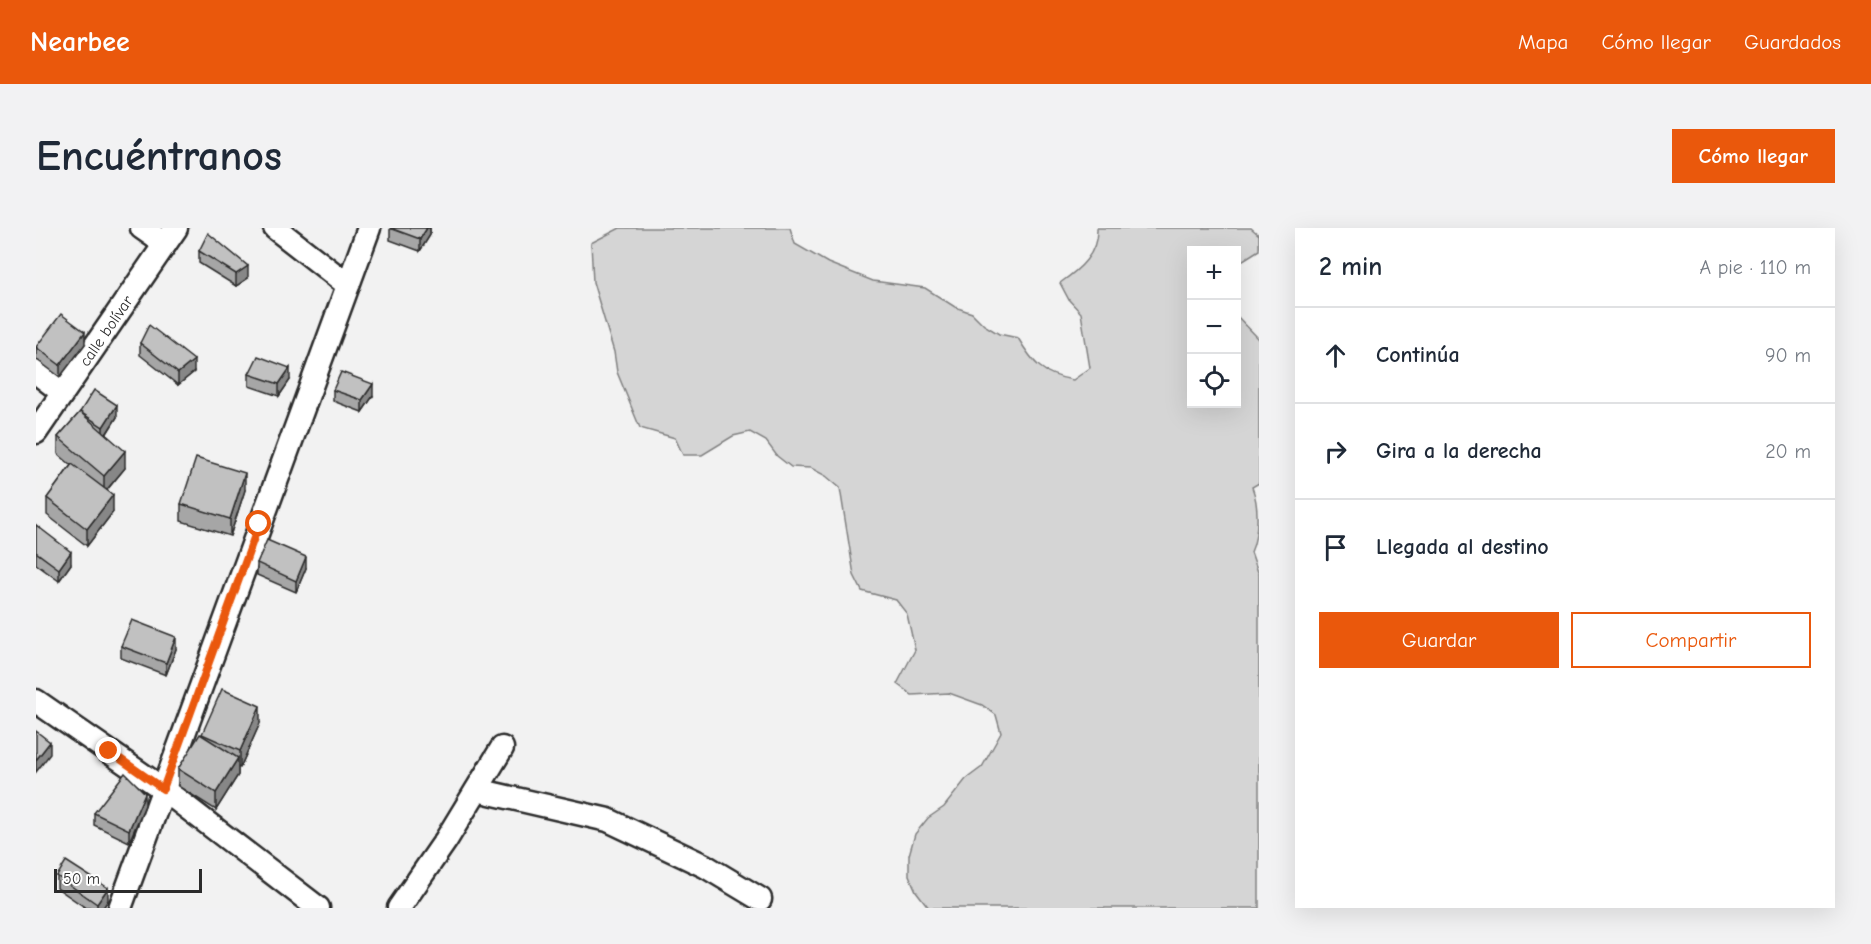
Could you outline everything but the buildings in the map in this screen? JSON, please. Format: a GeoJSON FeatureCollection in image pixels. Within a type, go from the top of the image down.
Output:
{"type":"FeatureCollection","features":[{"type":"Feature","properties":{"kind":"street"},"geometry":{"type":"LineString","coordinates":[[142,228],[170,236]]}},
{"type":"Feature","properties":{"kind":"street"},"geometry":{"type":"LineString","coordinates":[[275,228],[348,285]]}},
{"type":"Feature","properties":{"kind":"street"},"geometry":{"type":"LineString","coordinates":[[120,908],[369,228]]}},
{"type":"Feature","properties":{"kind":"street","name":"calle bolívar"},"geometry":{"type":"LineString","coordinates":[[36,432],[170,236]]}},
{"type":"Feature","properties":{"kind":"street"},"geometry":{"type":"LineString","coordinates":[[36,372],[62,392]]}},
{"type":"Feature","properties":{"kind":"street"},"geometry":{"type":"LineString","coordinates":[[36,701],[163,789],[318,908]]}},
{"type":"Feature","properties":{"kind":"street"},"geometry":{"type":"LineString","coordinates":[[399,908],[502,748]]}},
{"type":"Feature","properties":{"kind":"street"},"geometry":{"type":"LineString","coordinates":[[477,790],[608,820],[705,866],[760,898]]}},
{"type":"Feature","properties":{"kind":"shaded area"},"geometry":{"type":"Polygon","coordinates":[[[620,228],[790,228],[795,244],[828,263],[873,281],[925,288],[955,307],[972,313],[984,325],[999,334],[1018,338],[1039,366],[1053,375],[1073,380],[1090,368],[1081,313],[1069,300],[1060,283],[1081,266],[1091,253],[1097,237],[1097,228],[1251,228],[1259,235],[1259,250],[1241,261],[1241,246],[1187,246],[1187,408],[1241,408],[1241,320],[1259,339],[1259,483],[1252,487],[1257,520],[1256,537],[1251,552],[1259,575],[1259,908],[929,908],[916,891],[909,875],[909,855],[915,834],[928,818],[944,807],[966,779],[982,767],[1001,733],[996,715],[982,705],[949,693],[912,695],[897,684],[915,650],[907,614],[896,600],[862,591],[854,575],[840,488],[826,476],[811,468],[791,467],[777,456],[766,441],[750,432],[733,436],[702,455],[683,455],[675,438],[640,428],[617,372],[614,352],[593,282],[591,243],[620,228]]]}},
{"type":"Feature","properties":{"kind":"route"},"geometry":{"type":"LineString","coordinates":[[109,751],[163,789],[259,524]]}}]}
